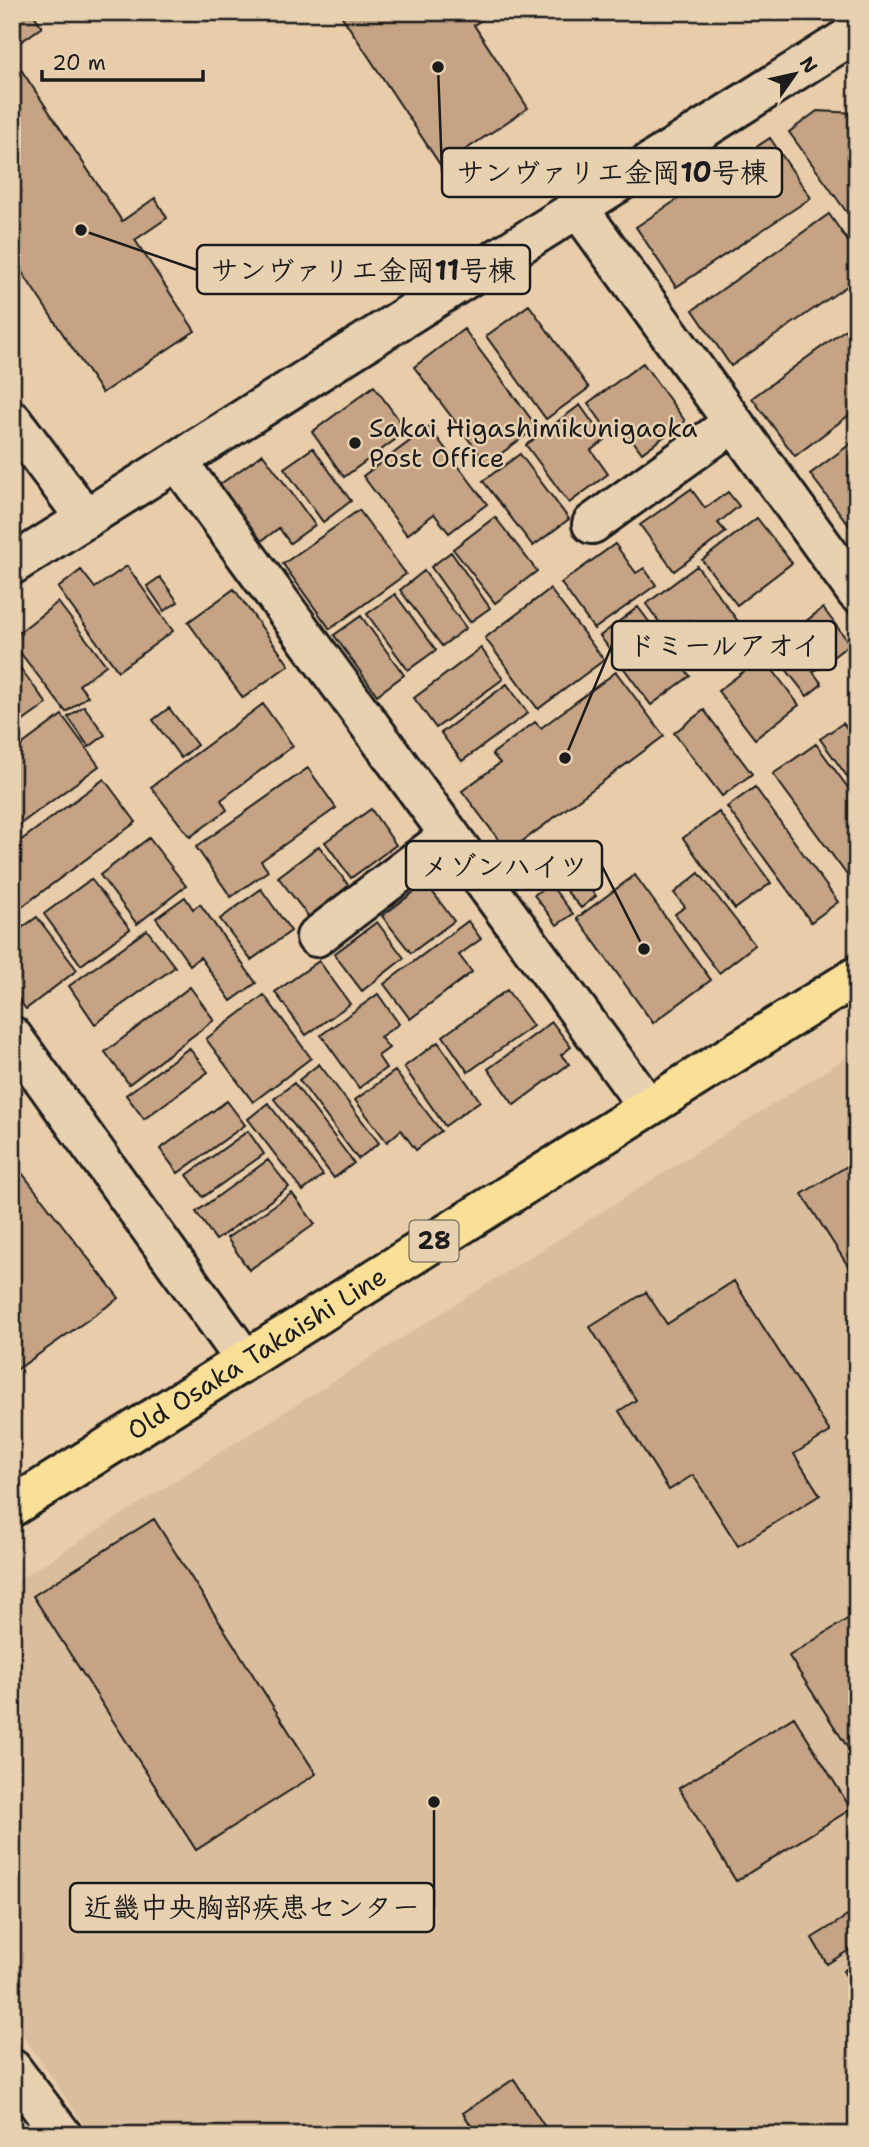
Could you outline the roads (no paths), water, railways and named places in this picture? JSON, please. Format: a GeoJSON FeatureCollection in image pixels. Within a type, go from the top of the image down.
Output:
{"type":"FeatureCollection","features":[{"type":"Feature","properties":{"kind":"main road","name":"Old Osaka Takaishi Line"},"geometry":{"type":"LineString","coordinates":[[12,1507],[857,976]]}},
{"type":"Feature","properties":{"kind":"street"},"geometry":{"type":"LineString","coordinates":[[12,565],[578,208],[853,41]]}},
{"type":"Feature","properties":{"kind":"street"},"geometry":{"type":"LineString","coordinates":[[578,208],[857,593]]}},
{"type":"Feature","properties":{"kind":"street"},"geometry":{"type":"LineString","coordinates":[[12,420],[86,519]]}},
{"type":"Feature","properties":{"kind":"street"},"geometry":{"type":"LineString","coordinates":[[592,524],[733,423]]}},
{"type":"Feature","properties":{"kind":"street"},"geometry":{"type":"LineString","coordinates":[[177,462],[648,1107]]}},
{"type":"Feature","properties":{"kind":"street"},"geometry":{"type":"LineString","coordinates":[[316,937],[450,835]]}},
{"type":"Feature","properties":{"kind":"street"},"geometry":{"type":"LineString","coordinates":[[12,1036],[245,1360]]}},
{"type":"Feature","properties":{"kind":"street"},"geometry":{"type":"LineString","coordinates":[[12,2069],[62,2135]]}},
{"type":"Feature","properties":{"kind":"place","name":"サンヴァリエ金岡10号棟"},"geometry":{"type":"Point","coordinates":[438,67]}},
{"type":"Feature","properties":{"kind":"place","name":"サンヴァリエ金岡11号棟"},"geometry":{"type":"Point","coordinates":[81,230]}},
{"type":"Feature","properties":{"kind":"place","name":"Sakai Higashimikunigaoka Post Office"},"geometry":{"type":"Point","coordinates":[355,443]}},
{"type":"Feature","properties":{"kind":"place","name":"ドミールアオイ"},"geometry":{"type":"Point","coordinates":[565,758]}},
{"type":"Feature","properties":{"kind":"place","name":"メゾンハイツ"},"geometry":{"type":"Point","coordinates":[644,949]}},
{"type":"Feature","properties":{"kind":"place","name":"近畿中央胸部疾患センター"},"geometry":{"type":"Point","coordinates":[434,1802]}}]}
